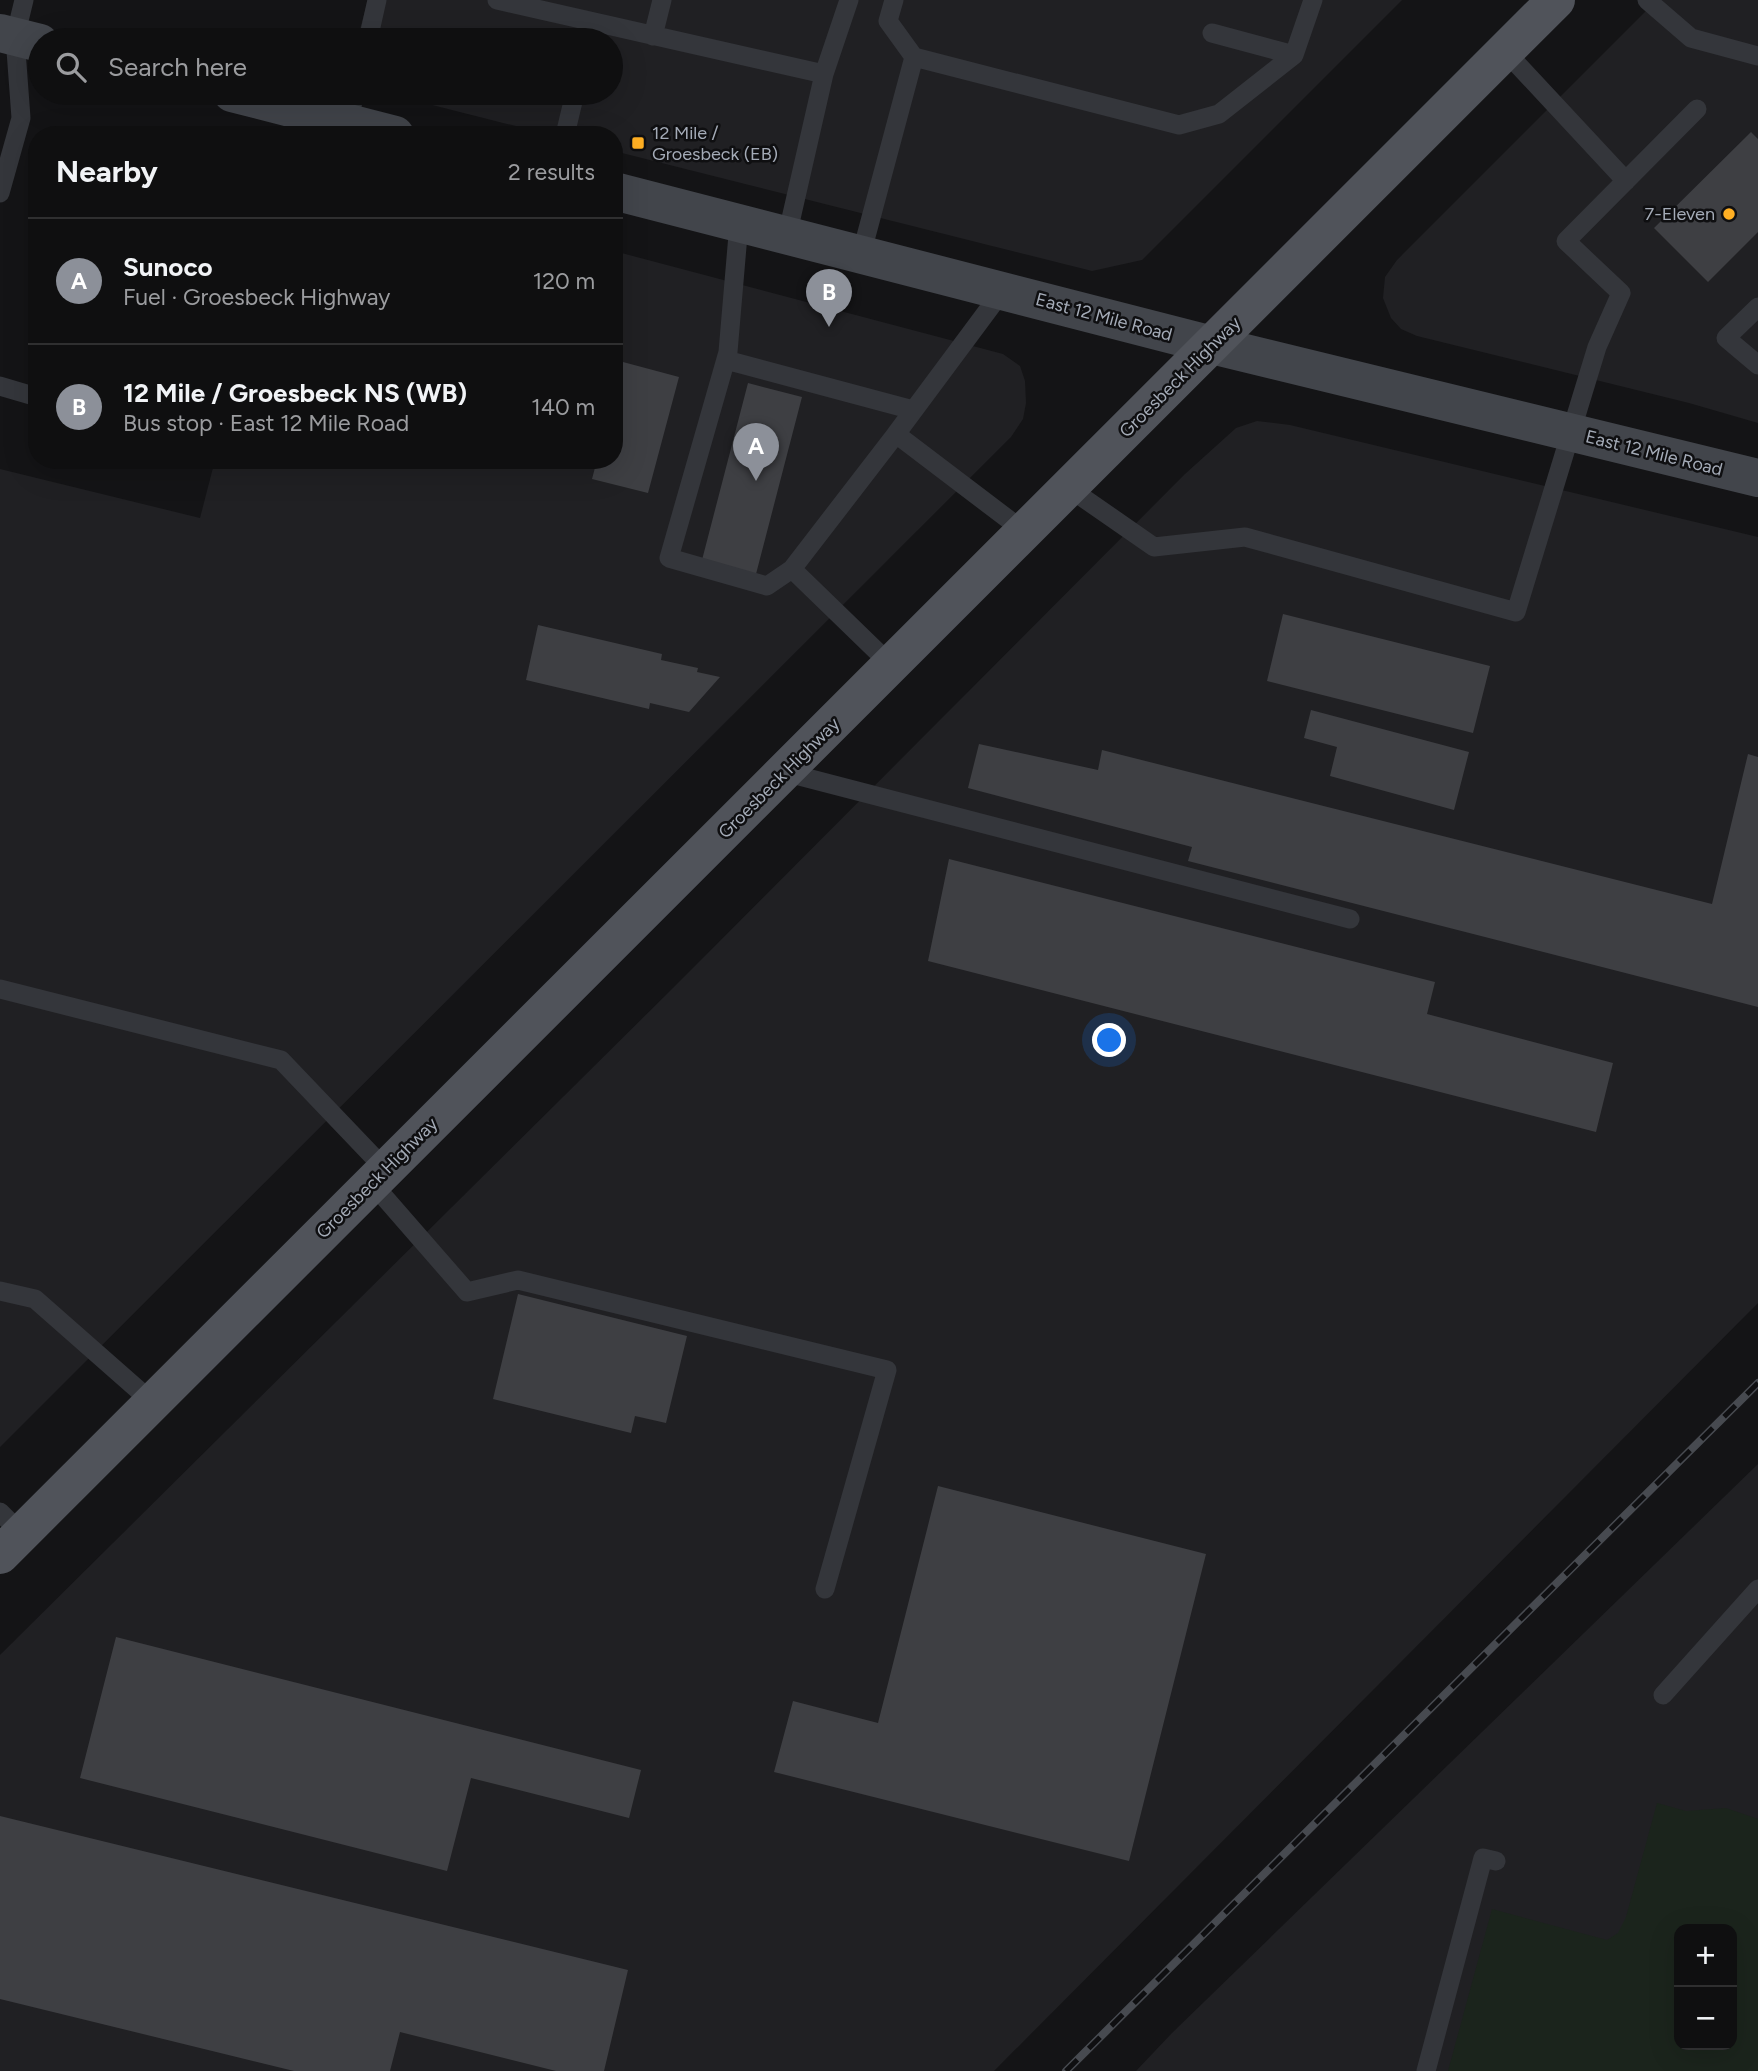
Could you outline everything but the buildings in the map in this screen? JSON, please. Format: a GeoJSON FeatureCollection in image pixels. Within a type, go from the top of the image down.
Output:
{"type":"FeatureCollection","features":[{"type":"Feature","properties":{"kind":"main road","name":"Groesbeck Highway"},"geometry":{"type":"LineString","coordinates":[[7,1533],[152,1402],[379,1176],[1505,51],[1541,4]]}},
{"type":"Feature","properties":{"kind":"main road"},"geometry":{"type":"LineString","coordinates":[[327,105],[351,108],[380,126]]}},
{"type":"Feature","properties":{"kind":"main road","name":"East 12 Mile Road"},"geometry":{"type":"LineString","coordinates":[[623,193],[1212,345],[1758,478]]}},
{"type":"Feature","properties":{"kind":"lane"},"geometry":{"type":"LineString","coordinates":[[0,193],[20,118],[18,38],[24,0]]}},
{"type":"Feature","properties":{"kind":"lane"},"geometry":{"type":"LineString","coordinates":[[371,28],[377,0]]}},
{"type":"Feature","properties":{"kind":"lane"},"geometry":{"type":"LineString","coordinates":[[497,0],[542,5],[584,28]]}},
{"type":"Feature","properties":{"kind":"lane"},"geometry":{"type":"LineString","coordinates":[[653,36],[662,0]]}},
{"type":"Feature","properties":{"kind":"lane"},"geometry":{"type":"LineString","coordinates":[[787,236],[824,74],[849,0]]}},
{"type":"Feature","properties":{"kind":"lane"},"geometry":{"type":"LineString","coordinates":[[894,0],[888,21],[914,57],[1179,125],[1219,114],[1294,55],[1313,0]]}},
{"type":"Feature","properties":{"kind":"lane"},"geometry":{"type":"LineString","coordinates":[[1647,0],[1691,38],[1758,56]]}},
{"type":"Feature","properties":{"kind":"lane"},"geometry":{"type":"LineString","coordinates":[[1212,33],[1294,55]]}},
{"type":"Feature","properties":{"kind":"lane"},"geometry":{"type":"LineString","coordinates":[[623,34],[653,36],[824,74]]}},
{"type":"Feature","properties":{"kind":"lane"},"geometry":{"type":"LineString","coordinates":[[1505,51],[1626,181]]}},
{"type":"Feature","properties":{"kind":"lane"},"geometry":{"type":"LineString","coordinates":[[861,255],[914,57]]}},
{"type":"Feature","properties":{"kind":"lane"},"geometry":{"type":"LineString","coordinates":[[567,126],[572,105]]}},
{"type":"Feature","properties":{"kind":"lane"},"geometry":{"type":"LineString","coordinates":[[1069,488],[1154,547],[1245,537],[1516,612],[1597,347],[1621,293],[1566,241],[1697,109]]}},
{"type":"Feature","properties":{"kind":"lane"},"geometry":{"type":"LineString","coordinates":[[739,223],[726,360],[669,558],[767,586],[792,569],[1003,290]]}},
{"type":"Feature","properties":{"kind":"lane"},"geometry":{"type":"LineString","coordinates":[[1758,307],[1726,338],[1758,365]]}},
{"type":"Feature","properties":{"kind":"lane"},"geometry":{"type":"LineString","coordinates":[[726,360],[913,410]]}},
{"type":"Feature","properties":{"kind":"lane"},"geometry":{"type":"LineString","coordinates":[[0,386],[28,394]]}},
{"type":"Feature","properties":{"kind":"lane"},"geometry":{"type":"LineString","coordinates":[[896,434],[1025,532]]}},
{"type":"Feature","properties":{"kind":"lane"},"geometry":{"type":"LineString","coordinates":[[792,569],[891,665]]}},
{"type":"Feature","properties":{"kind":"lane"},"geometry":{"type":"LineString","coordinates":[[784,772],[1350,919]]}},
{"type":"Feature","properties":{"kind":"lane"},"geometry":{"type":"LineString","coordinates":[[0,989],[281,1060],[379,1176],[467,1292],[518,1280],[887,1370],[825,1589]]}},
{"type":"Feature","properties":{"kind":"lane"},"geometry":{"type":"LineString","coordinates":[[0,1291],[35,1299],[152,1402]]}},
{"type":"Feature","properties":{"kind":"lane"},"geometry":{"type":"LineString","coordinates":[[1663,1695],[1758,1589]]}},
{"type":"Feature","properties":{"kind":"lane"},"geometry":{"type":"LineString","coordinates":[[1426,2071],[1483,1858],[1496,1861]]}},
{"type":"Feature","properties":{"kind":"shaded area"},"geometry":{"type":"Polygon","coordinates":[[[368,0],[1402,0],[1142,260],[1092,271],[623,153],[623,126],[515,126],[432,105],[623,105],[623,28],[360,28],[368,0]]]}},
{"type":"Feature","properties":{"kind":"shaded area"},"geometry":{"type":"Polygon","coordinates":[[[1657,0],[1758,0],[1758,423],[1689,403],[1417,336],[1401,329],[1391,318],[1383,298],[1385,277],[1397,260],[1657,0]]]}},
{"type":"Feature","properties":{"kind":"shaded area"},"geometry":{"type":"Polygon","coordinates":[[[623,253],[1003,354],[1020,366],[1025,381],[1026,403],[1023,419],[1011,437],[0,1447],[0,469],[200,518],[213,469],[623,469],[623,253]]]}},
{"type":"Feature","properties":{"kind":"shaded area"},"geometry":{"type":"Polygon","coordinates":[[[1257,421],[1290,425],[1758,537],[1758,1303],[994,2071],[0,2071],[0,1655],[674,987],[1185,474],[1236,428],[1257,421]]]}},
{"type":"Feature","properties":{"kind":"shaded area"},"geometry":{"type":"Polygon","coordinates":[[[1758,1464],[1758,2071],[1136,2071],[1172,2033],[1758,1464]]]}},
{"type":"Feature","properties":{"kind":"shaded area"},"geometry":{"type":"Polygon","coordinates":[[[1657,1803],[1686,1811],[1726,1808],[1758,1819],[1758,2071],[1448,2071],[1492,1909],[1607,1940],[1618,1933],[1626,1917],[1657,1803]]]}},
{"type":"Feature","properties":{"kind":"railway"},"geometry":{"type":"LineString","coordinates":[[1066,2071],[1758,1383]]}},
{"type":"Feature","properties":{"kind":"place","name":"12 Mile / Groesbeck (EB)"},"geometry":{"type":"Point","coordinates":[638,143]}},
{"type":"Feature","properties":{"kind":"place","name":"7-Eleven"},"geometry":{"type":"Point","coordinates":[1729,214]}},
{"type":"Feature","properties":{"kind":"place","name":"12 Mile / Groesbeck NS (WB)"},"geometry":{"type":"Point","coordinates":[829,327]}},
{"type":"Feature","properties":{"kind":"place","name":"Sunoco"},"geometry":{"type":"Point","coordinates":[756,481]}}]}
